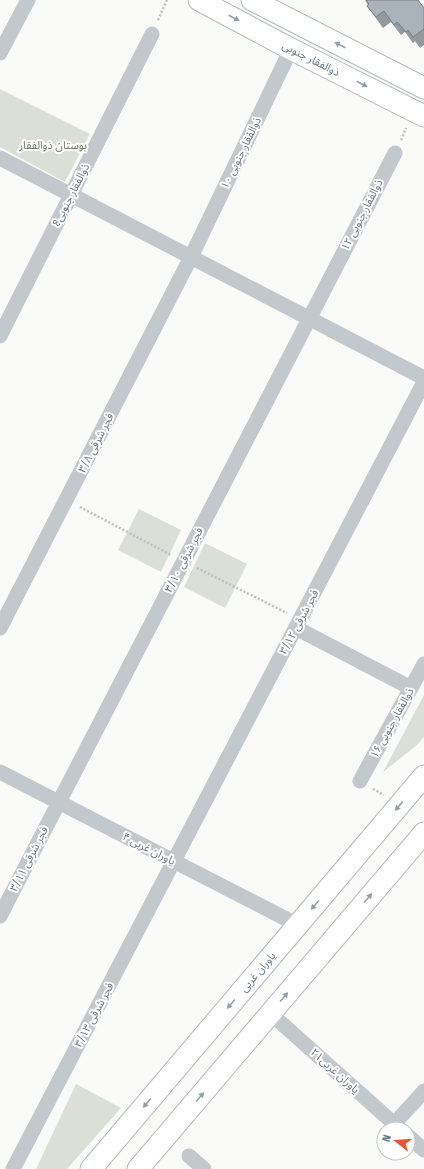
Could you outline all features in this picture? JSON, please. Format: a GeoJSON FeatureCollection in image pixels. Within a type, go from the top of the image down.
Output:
{"type":"FeatureCollection","features":[{"type":"Feature","properties":{"kind":"main road","name":"ذوالفقار جنوبی"},"geometry":{"type":"LineString","coordinates":[[199,0],[291,49],[419,113]]}},
{"type":"Feature","properties":{"kind":"main road"},"geometry":{"type":"LineString","coordinates":[[252,0],[424,88]]}},
{"type":"Feature","properties":{"kind":"main road","name":"یاوران غربی"},"geometry":{"type":"LineString","coordinates":[[91,1169],[424,776]]}},
{"type":"Feature","properties":{"kind":"main road"},"geometry":{"type":"LineString","coordinates":[[138,1169],[424,833]]}},
{"type":"Feature","properties":{"kind":"street"},"geometry":{"type":"LineString","coordinates":[[0,53],[28,0]]}},
{"type":"Feature","properties":{"kind":"street","name":"8ذوالفقار جنوبی"},"geometry":{"type":"LineString","coordinates":[[0,336],[152,34]]}},
{"type":"Feature","properties":{"kind":"street","name":"۱۰ ذوالفقار جنوبی"},"geometry":{"type":"LineString","coordinates":[[191,257],[291,49]]}},
{"type":"Feature","properties":{"kind":"street","name":"۱۲ ذوالفقار جنوبی"},"geometry":{"type":"LineString","coordinates":[[309,318],[395,153]]}},
{"type":"Feature","properties":{"kind":"street"},"geometry":{"type":"LineString","coordinates":[[0,158],[424,378]]}},
{"type":"Feature","properties":{"kind":"street","name":"۳/۸ فجر شرقی"},"geometry":{"type":"LineString","coordinates":[[0,628],[191,257]]}},
{"type":"Feature","properties":{"kind":"street","name":"۳/۱۰ فجر شرقی"},"geometry":{"type":"LineString","coordinates":[[59,802],[309,318]]}},
{"type":"Feature","properties":{"kind":"street","name":"۳/۱۲ فجر شرقی"},"geometry":{"type":"LineString","coordinates":[[174,862],[424,382]]}},
{"type":"Feature","properties":{"kind":"street"},"geometry":{"type":"LineString","coordinates":[[298,624],[411,688]]}},
{"type":"Feature","properties":{"kind":"street","name":"۱۶ ذوالفقار جنوبی"},"geometry":{"type":"LineString","coordinates":[[360,781],[424,664]]}},
{"type":"Feature","properties":{"kind":"street","name":"۴ یاوران غربی"},"geometry":{"type":"LineString","coordinates":[[0,772],[298,925]]}},
{"type":"Feature","properties":{"kind":"street","name":"۳/۱۱ فجر شرقی"},"geometry":{"type":"LineString","coordinates":[[0,916],[59,802]]}},
{"type":"Feature","properties":{"kind":"street","name":"۳/۱۳ فجر شرقی"},"geometry":{"type":"LineString","coordinates":[[13,1169],[174,862]]}},
{"type":"Feature","properties":{"kind":"street","name":"یاوران غربی۲۱"},"geometry":{"type":"LineString","coordinates":[[270,1013],[391,1121]]}},
{"type":"Feature","properties":{"kind":"street"},"geometry":{"type":"LineString","coordinates":[[401,1121],[424,1091]]}},
{"type":"Feature","properties":{"kind":"street"},"geometry":{"type":"LineString","coordinates":[[416,1143],[424,1150]]}},
{"type":"Feature","properties":{"kind":"street"},"geometry":{"type":"LineString","coordinates":[[189,1156],[204,1169]]}},
{"type":"Feature","properties":{"kind":"path"},"geometry":{"type":"LineString","coordinates":[[152,34],[167,0]]}},
{"type":"Feature","properties":{"kind":"path"},"geometry":{"type":"LineString","coordinates":[[395,153],[419,113]]}},
{"type":"Feature","properties":{"kind":"path"},"geometry":{"type":"LineString","coordinates":[[66,500],[184,561],[298,624]]}},
{"type":"Feature","properties":{"kind":"path"},"geometry":{"type":"LineString","coordinates":[[360,781],[400,805]]}},
{"type":"Feature","properties":{"kind":"green space","name":"بوستان ذوالفقار"},"geometry":{"type":"Polygon","coordinates":[[[0,89],[90,134],[65,182],[0,147],[0,89]]]}},
{"type":"Feature","properties":{"kind":"green space"},"geometry":{"type":"Polygon","coordinates":[[[139,509],[181,530],[161,572],[118,550],[139,509]]]}},
{"type":"Feature","properties":{"kind":"green space"},"geometry":{"type":"Polygon","coordinates":[[[205,543],[247,564],[225,608],[184,587],[205,543]]]}},
{"type":"Feature","properties":{"kind":"green space"},"geometry":{"type":"Polygon","coordinates":[[[424,695],[424,737],[417,745],[383,772],[424,695]]]}},
{"type":"Feature","properties":{"kind":"green space"},"geometry":{"type":"Polygon","coordinates":[[[76,1084],[121,1108],[67,1169],[36,1169],[76,1084]]]}},
{"type":"Feature","properties":{"kind":"building"},"geometry":{"type":"Polygon","coordinates":[[[366,0],[418,0],[424,8],[424,29],[413,37],[408,30],[406,32],[397,22],[394,25],[384,11],[376,17],[367,6],[369,4],[366,0]]]}}]}
